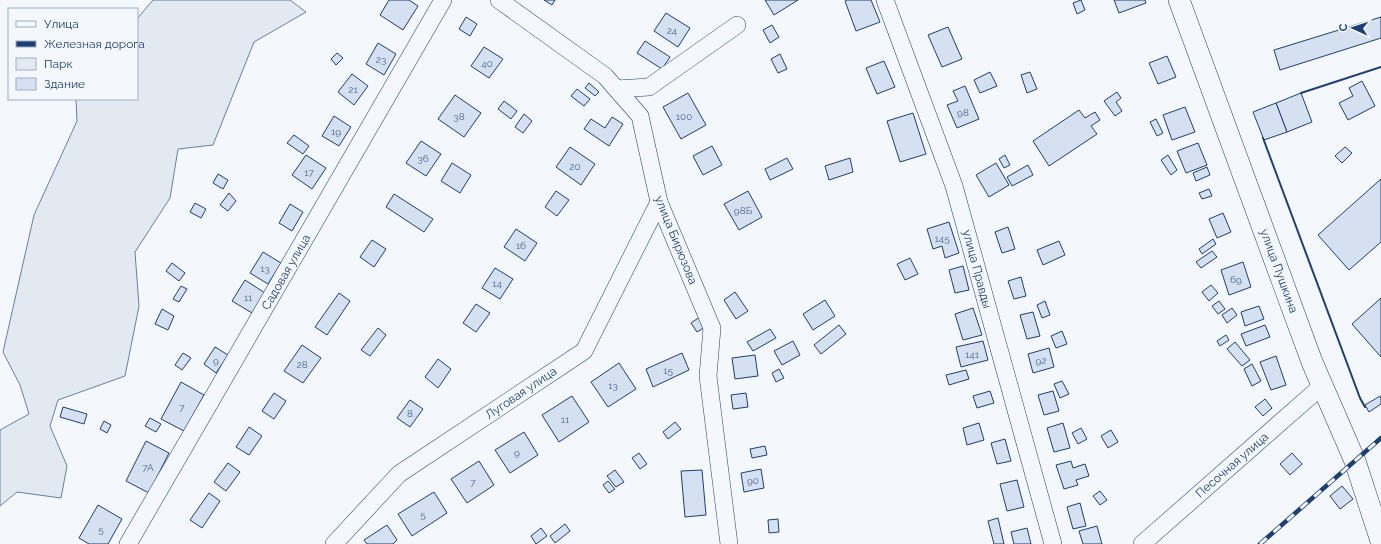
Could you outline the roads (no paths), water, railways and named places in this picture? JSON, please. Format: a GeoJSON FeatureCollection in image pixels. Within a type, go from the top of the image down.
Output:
{"type":"FeatureCollection","features":[{"type":"Feature","properties":{"kind":"main road","name":"улица Пушкина"},"geometry":{"type":"LineString","coordinates":[[1179,0],[1312,362],[1355,461],[1381,541]]}},
{"type":"Feature","properties":{"kind":"street","name":"Садовая улица"},"geometry":{"type":"LineString","coordinates":[[128,544],[443,0]]}},
{"type":"Feature","properties":{"kind":"street","name":"улица Бирюзова"},"geometry":{"type":"LineString","coordinates":[[499,0],[605,76],[640,116],[659,202],[712,328],[708,376],[729,544]]}},
{"type":"Feature","properties":{"kind":"street","name":"улица Правды"},"geometry":{"type":"LineString","coordinates":[[885,0],[954,186],[1053,544]]}},
{"type":"Feature","properties":{"kind":"street"},"geometry":{"type":"LineString","coordinates":[[616,89],[649,87],[737,25]]}},
{"type":"Feature","properties":{"kind":"street","name":"Луговая улица"},"geometry":{"type":"LineString","coordinates":[[334,544],[399,474],[584,351],[659,202]]}},
{"type":"Feature","properties":{"kind":"street","name":"Песочная улица"},"geometry":{"type":"LineString","coordinates":[[1142,544],[1323,385]]}},
{"type":"Feature","properties":{"kind":"railway"},"geometry":{"type":"LineString","coordinates":[[1260,544],[1381,438]]}}]}
